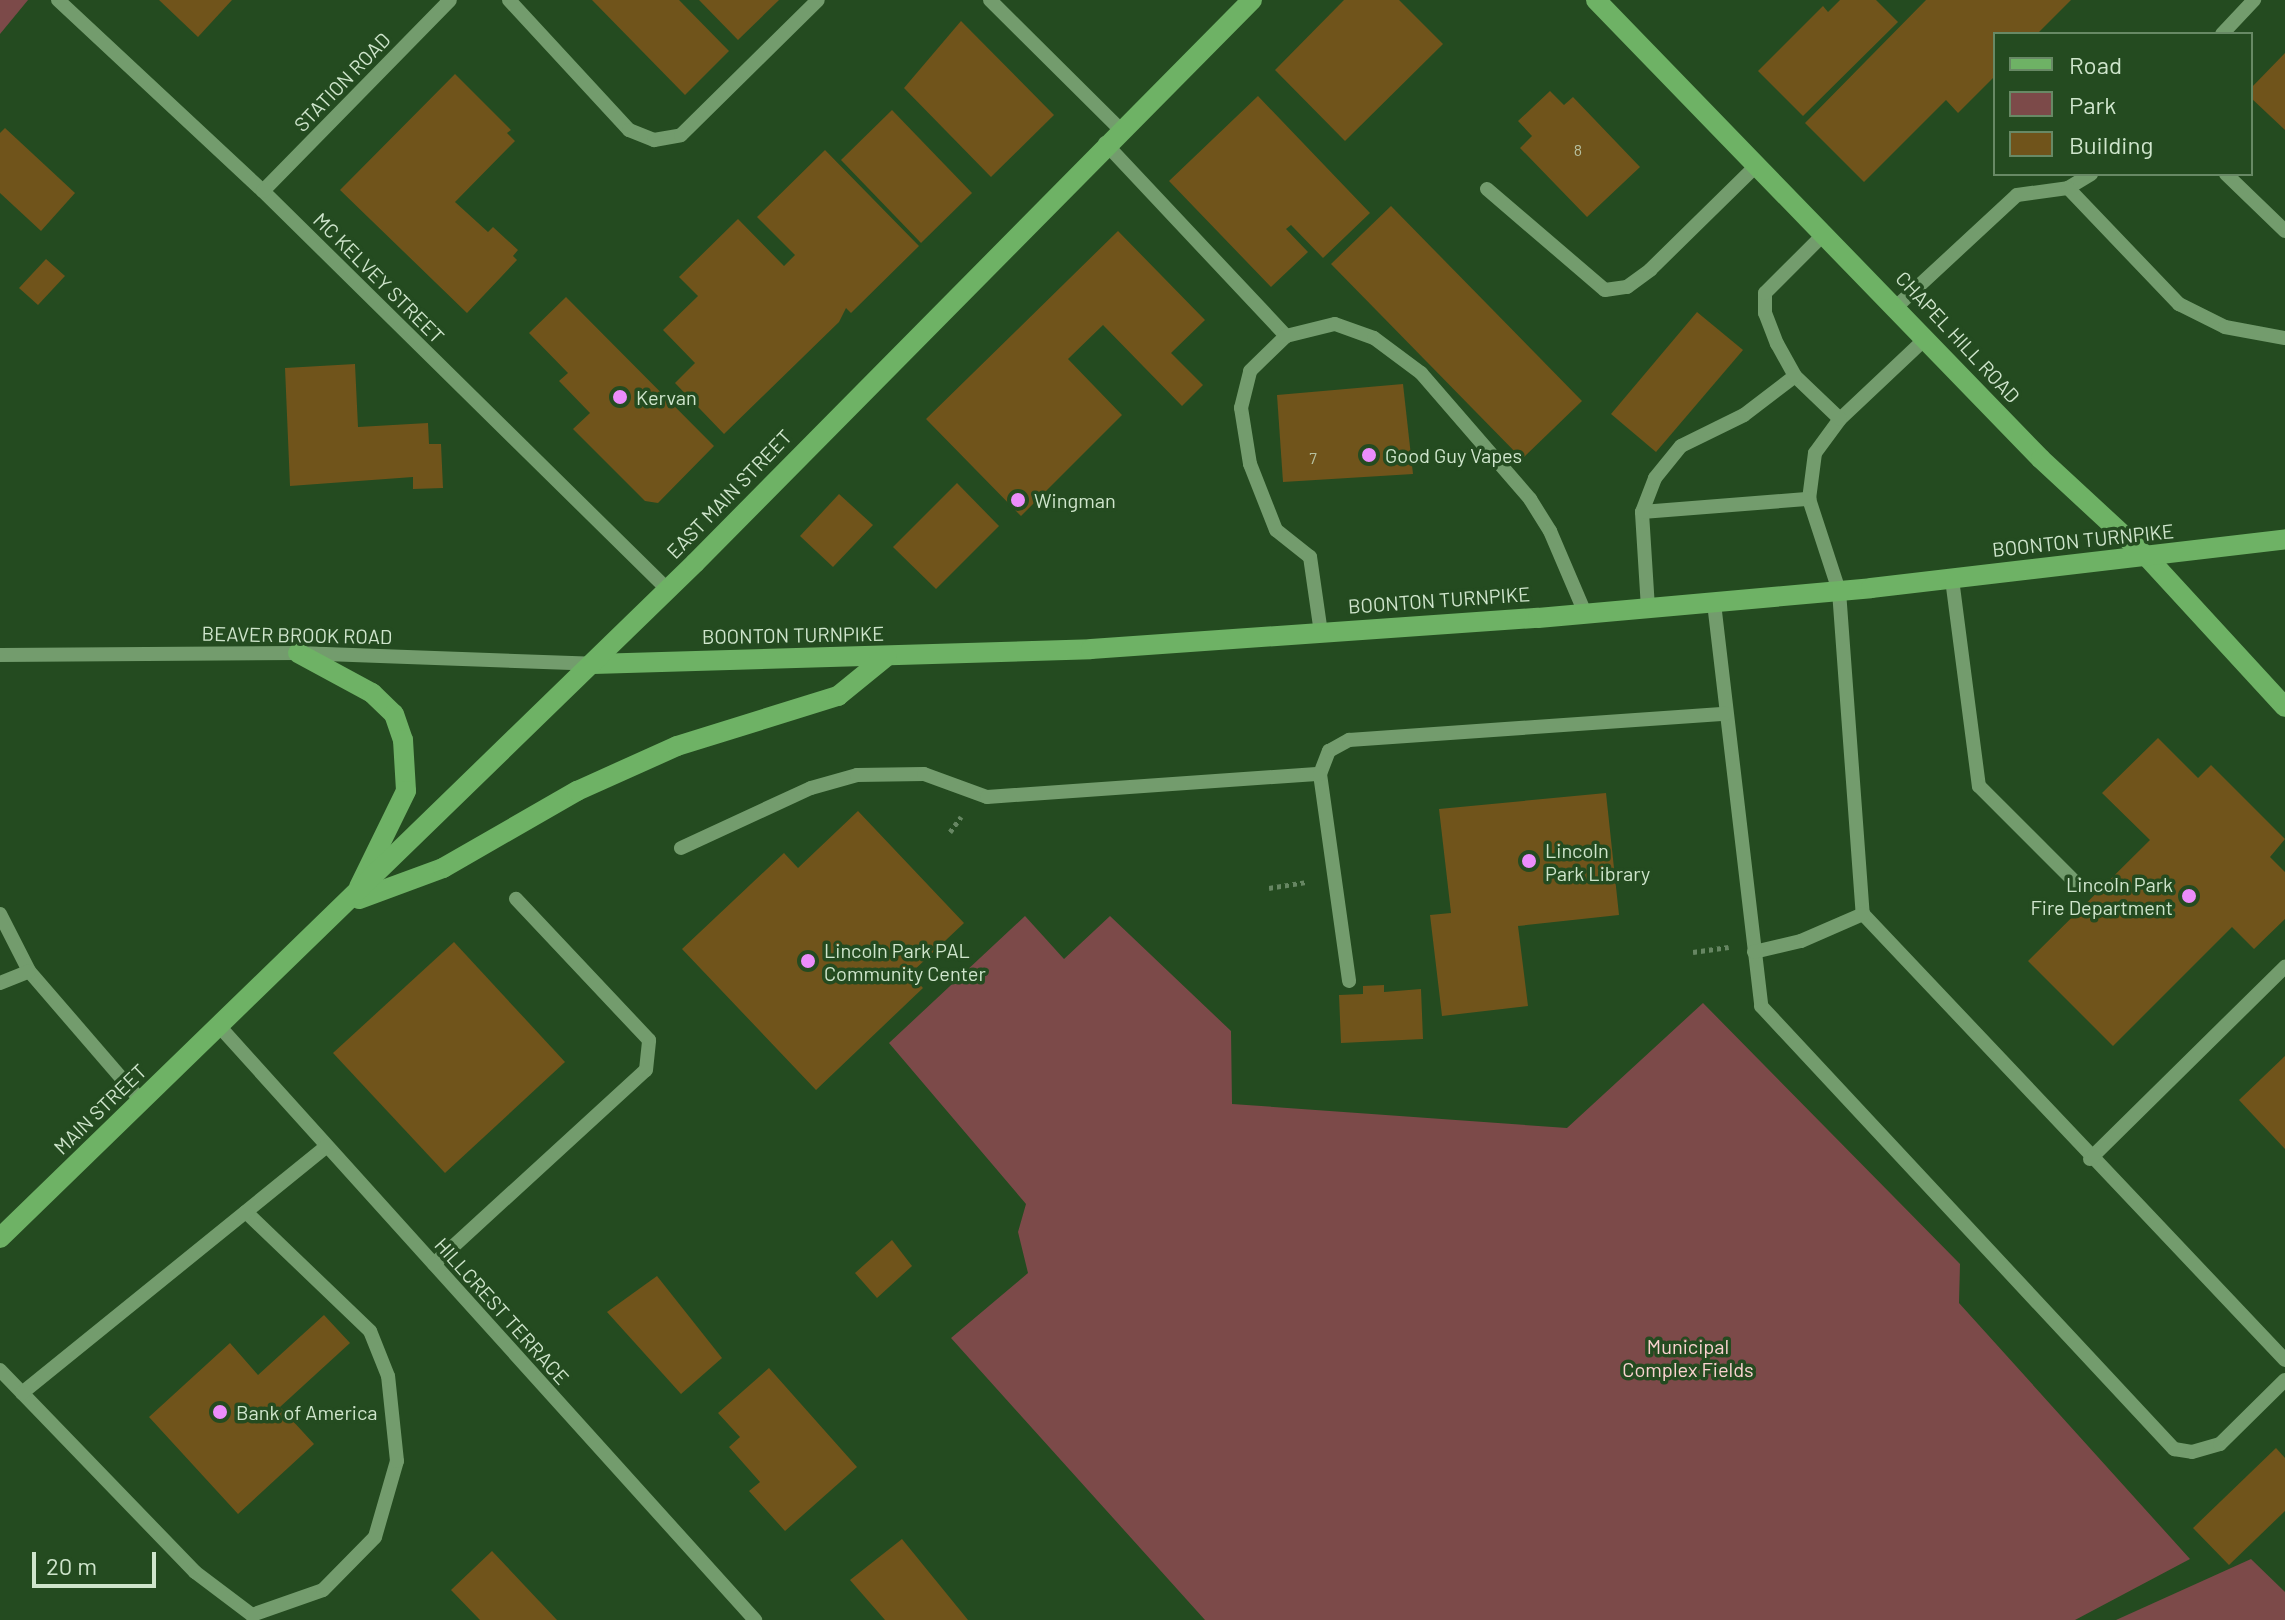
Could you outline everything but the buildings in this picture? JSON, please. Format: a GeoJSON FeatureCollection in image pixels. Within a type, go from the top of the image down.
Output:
{"type":"FeatureCollection","features":[{"type":"Feature","properties":{"kind":"main road","name":"EAST MAIN STREET"},"geometry":{"type":"LineString","coordinates":[[227,1021],[668,590],[1112,136],[1252,0]]}},
{"type":"Feature","properties":{"kind":"main road","name":"CHAPEL HILL ROAD"},"geometry":{"type":"LineString","coordinates":[[1596,0],[2041,459],[2148,558],[2285,707]]}},
{"type":"Feature","properties":{"kind":"main road","name":"BOONTON TURNPIKE"},"geometry":{"type":"LineString","coordinates":[[593,664],[887,656],[1321,633],[1839,591],[2148,558],[2285,539]]}},
{"type":"Feature","properties":{"kind":"main road"},"geometry":{"type":"LineString","coordinates":[[298,653],[372,693],[394,714],[403,740],[406,791],[352,902]]}},
{"type":"Feature","properties":{"kind":"main road"},"geometry":{"type":"LineString","coordinates":[[352,902],[443,868],[537,812],[677,746],[838,696],[887,656]]}},
{"type":"Feature","properties":{"kind":"main road","name":"MAIN STREET"},"geometry":{"type":"LineString","coordinates":[[0,1238],[227,1021]]}},
{"type":"Feature","properties":{"kind":"street","name":"MC KELVEY STREET"},"geometry":{"type":"LineString","coordinates":[[58,0],[263,191],[668,590]]}},
{"type":"Feature","properties":{"kind":"street","name":"STATION ROAD"},"geometry":{"type":"LineString","coordinates":[[263,191],[450,0]]}},
{"type":"Feature","properties":{"kind":"street"},"geometry":{"type":"LineString","coordinates":[[509,0],[629,130],[654,140],[681,135],[818,0]]}},
{"type":"Feature","properties":{"kind":"street"},"geometry":{"type":"LineString","coordinates":[[990,0],[1286,336]]}},
{"type":"Feature","properties":{"kind":"street"},"geometry":{"type":"LineString","coordinates":[[2224,32],[2254,0]]}},
{"type":"Feature","properties":{"kind":"street"},"geometry":{"type":"LineString","coordinates":[[1487,189],[1605,290],[1627,287],[1650,270],[1758,164]]}},
{"type":"Feature","properties":{"kind":"street"},"geometry":{"type":"LineString","coordinates":[[1896,307],[2017,195],[2068,188],[2088,176]]}},
{"type":"Feature","properties":{"kind":"street"},"geometry":{"type":"LineString","coordinates":[[2228,176],[2285,231]]}},
{"type":"Feature","properties":{"kind":"street"},"geometry":{"type":"LineString","coordinates":[[2068,188],[2179,304],[2225,327],[2285,338]]}},
{"type":"Feature","properties":{"kind":"street"},"geometry":{"type":"LineString","coordinates":[[1825,233],[1765,293],[1765,313],[1777,344],[1795,376],[1840,419]]}},
{"type":"Feature","properties":{"kind":"street"},"geometry":{"type":"LineString","coordinates":[[1321,633],[1310,557],[1276,530],[1250,464],[1241,408],[1250,371],[1286,336],[1335,324],[1374,338],[1421,373],[1530,499],[1550,531],[1585,613]]}},
{"type":"Feature","properties":{"kind":"street"},"geometry":{"type":"LineString","coordinates":[[1925,339],[1840,419],[1815,453],[1809,499],[1839,591],[1863,914],[2090,1159],[2285,1360]]}},
{"type":"Feature","properties":{"kind":"street"},"geometry":{"type":"LineString","coordinates":[[1648,608],[1642,512],[1655,478],[1681,446],[1744,415],[1795,376]]}},
{"type":"Feature","properties":{"kind":"street"},"geometry":{"type":"LineString","coordinates":[[1642,512],[1809,499]]}},
{"type":"Feature","properties":{"kind":"street"},"geometry":{"type":"LineString","coordinates":[[1952,579],[1979,786],[2079,886]]}},
{"type":"Feature","properties":{"kind":"street"},"geometry":{"type":"LineString","coordinates":[[1714,603],[1761,1006],[2174,1449],[2192,1452],[2220,1444],[2285,1380]]}},
{"type":"Feature","properties":{"kind":"street","name":"BEAVER BROOK ROAD"},"geometry":{"type":"LineString","coordinates":[[0,655],[298,653],[593,664]]}},
{"type":"Feature","properties":{"kind":"street"},"geometry":{"type":"LineString","coordinates":[[1349,981],[1320,774],[1329,751],[1349,740],[1725,714]]}},
{"type":"Feature","properties":{"kind":"street"},"geometry":{"type":"LineString","coordinates":[[681,848],[811,788],[857,775],[924,774],[987,797],[1320,774]]}},
{"type":"Feature","properties":{"kind":"street"},"geometry":{"type":"LineString","coordinates":[[434,1264],[646,1070],[649,1040],[516,899]]}},
{"type":"Feature","properties":{"kind":"street"},"geometry":{"type":"LineString","coordinates":[[0,914],[29,971],[142,1102]]}},
{"type":"Feature","properties":{"kind":"street"},"geometry":{"type":"LineString","coordinates":[[1754,952],[1801,941],[1863,914]]}},
{"type":"Feature","properties":{"kind":"street"},"geometry":{"type":"LineString","coordinates":[[2090,1159],[2285,967]]}},
{"type":"Feature","properties":{"kind":"street"},"geometry":{"type":"LineString","coordinates":[[0,983],[29,971]]}},
{"type":"Feature","properties":{"kind":"street","name":"HILLCREST TERRACE"},"geometry":{"type":"LineString","coordinates":[[227,1021],[327,1146],[755,1620]]}},
{"type":"Feature","properties":{"kind":"street"},"geometry":{"type":"LineString","coordinates":[[22,1393],[327,1146]]}},
{"type":"Feature","properties":{"kind":"street"},"geometry":{"type":"LineString","coordinates":[[0,1370],[195,1572],[252,1615],[323,1590],[375,1537],[397,1461],[388,1376],[370,1331],[246,1212]]}},
{"type":"Feature","properties":{"kind":"path"},"geometry":{"type":"LineString","coordinates":[[1269,888],[1333,878]]}},
{"type":"Feature","properties":{"kind":"green space"},"geometry":{"type":"Polygon","coordinates":[[[0,0],[28,0],[0,34],[0,0]]]}},
{"type":"Feature","properties":{"kind":"green space","name":"Municipal Complex Fields"},"geometry":{"type":"Polygon","coordinates":[[[1025,916],[1064,959],[1110,916],[1231,1031],[1232,1104],[1567,1128],[1703,1003],[1960,1264],[1959,1303],[2190,1559],[2075,1620],[1205,1620],[951,1338],[1028,1273],[1018,1232],[1026,1204],[889,1043],[1025,916]]]}},
{"type":"Feature","properties":{"kind":"green space"},"geometry":{"type":"Polygon","coordinates":[[[2251,1559],[2285,1592],[2285,1620],[2116,1620],[2251,1559]]]}},
{"type":"Feature","properties":{"kind":"place","name":"Kervan"},"geometry":{"type":"Point","coordinates":[620,397]}},
{"type":"Feature","properties":{"kind":"place","name":"Good Guy Vapes"},"geometry":{"type":"Point","coordinates":[1369,455]}},
{"type":"Feature","properties":{"kind":"place","name":"Wingman"},"geometry":{"type":"Point","coordinates":[1018,500]}},
{"type":"Feature","properties":{"kind":"place","name":"Lincoln Park Library"},"geometry":{"type":"Point","coordinates":[1529,861]}},
{"type":"Feature","properties":{"kind":"place","name":"Lincoln Park Fire Department"},"geometry":{"type":"Point","coordinates":[2189,896]}},
{"type":"Feature","properties":{"kind":"place","name":"Lincoln Park PAL Community Center"},"geometry":{"type":"Point","coordinates":[808,961]}},
{"type":"Feature","properties":{"kind":"place","name":"Bank of America"},"geometry":{"type":"Point","coordinates":[220,1412]}}]}
